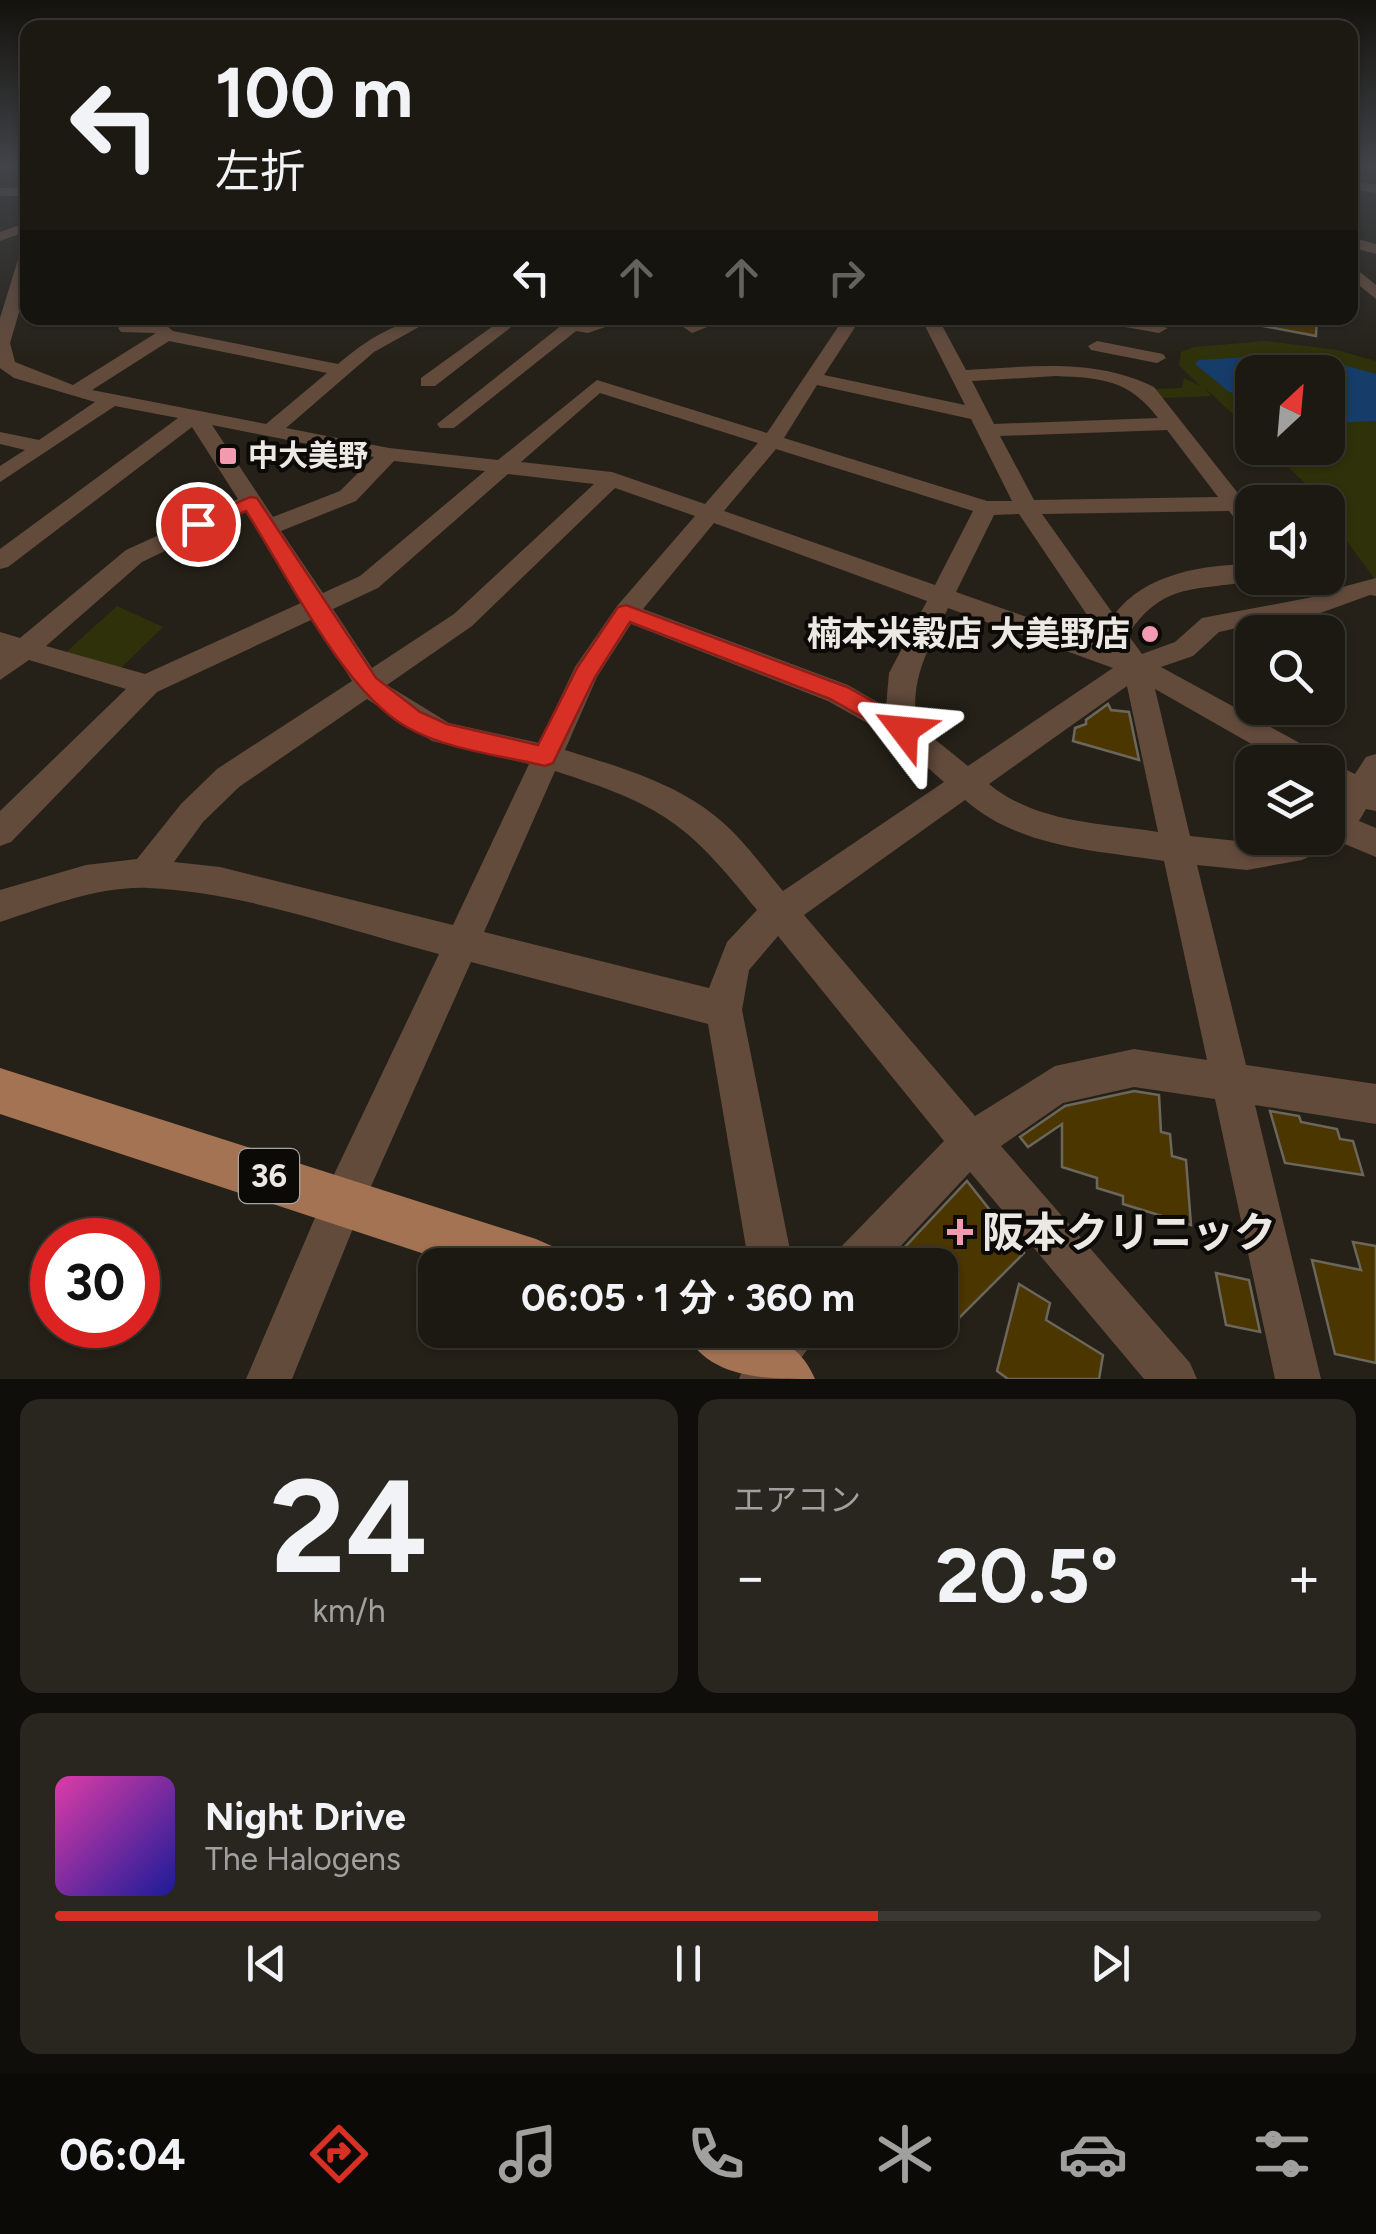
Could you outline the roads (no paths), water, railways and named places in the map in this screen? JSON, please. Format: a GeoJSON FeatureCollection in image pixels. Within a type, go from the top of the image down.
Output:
{"type":"FeatureCollection","features":[{"type":"Feature","properties":{"kind":"main road","name":"36"},"geometry":{"type":"LineString","coordinates":[[0,1090],[486,1248]]}},
{"type":"Feature","properties":{"kind":"street"},"geometry":{"type":"LineString","coordinates":[[14,296],[2,343],[4,366],[21,374],[111,400],[388,454],[612,479],[1136,666],[1278,745]]}},
{"type":"Feature","properties":{"kind":"street"},"geometry":{"type":"LineString","coordinates":[[188,340],[209,325]]}},
{"type":"Feature","properties":{"kind":"street"},"geometry":{"type":"LineString","coordinates":[[272,430],[368,348],[413,325]]}},
{"type":"Feature","properties":{"kind":"street"},"geometry":{"type":"LineString","coordinates":[[447,424],[458,382],[502,353],[532,325],[598,325]]}},
{"type":"Feature","properties":{"kind":"street"},"geometry":{"type":"LineString","coordinates":[[458,382],[502,353],[532,325]]}},
{"type":"Feature","properties":{"kind":"street"},"geometry":{"type":"LineString","coordinates":[[270,1379],[344,1200],[585,674],[626,612],[772,440],[814,379],[840,325]]}},
{"type":"Feature","properties":{"kind":"street"},"geometry":{"type":"LineString","coordinates":[[934,325],[1027,509],[1136,666],[1298,1379]]}},
{"type":"Feature","properties":{"kind":"street"},"geometry":{"type":"LineString","coordinates":[[1092,372],[1101,325]]}},
{"type":"Feature","properties":{"kind":"street"},"geometry":{"type":"LineString","coordinates":[[1142,325],[1159,328]]}},
{"type":"Feature","properties":{"kind":"street"},"geometry":{"type":"LineString","coordinates":[[127,328],[162,328],[166,335]]}},
{"type":"Feature","properties":{"kind":"street"},"geometry":{"type":"LineString","coordinates":[[75,392],[166,335],[340,370]]}},
{"type":"Feature","properties":{"kind":"street"},"geometry":{"type":"LineString","coordinates":[[1097,346],[1157,358]]}},
{"type":"Feature","properties":{"kind":"street"},"geometry":{"type":"LineString","coordinates":[[960,376],[1092,372],[1129,380],[1147,391],[1235,507]]}},
{"type":"Feature","properties":{"kind":"street"},"geometry":{"type":"LineString","coordinates":[[814,379],[980,422],[1169,424]]}},
{"type":"Feature","properties":{"kind":"street"},"geometry":{"type":"LineString","coordinates":[[0,832],[147,685],[369,582],[598,386],[986,508],[1232,504]]}},
{"type":"Feature","properties":{"kind":"street"},"geometry":{"type":"LineString","coordinates":[[0,476],[111,400]]}},
{"type":"Feature","properties":{"kind":"street"},"geometry":{"type":"LineString","coordinates":[[195,415],[368,684],[412,719],[442,733],[545,756],[640,786],[678,806],[720,840],[1174,1379]]}},
{"type":"Feature","properties":{"kind":"street"},"geometry":{"type":"LineString","coordinates":[[0,561],[195,415]]}},
{"type":"Feature","properties":{"kind":"street"},"geometry":{"type":"LineString","coordinates":[[0,438],[42,447]]}},
{"type":"Feature","properties":{"kind":"street"},"geometry":{"type":"LineString","coordinates":[[0,670],[12,645],[134,556],[259,515],[348,496],[388,454]]}},
{"type":"Feature","properties":{"kind":"street"},"geometry":{"type":"LineString","coordinates":[[146,873],[192,813],[228,778],[463,620],[612,479]]}},
{"type":"Feature","properties":{"kind":"street"},"geometry":{"type":"LineString","coordinates":[[904,730],[899,700],[903,673],[986,508]]}},
{"type":"Feature","properties":{"kind":"street"},"geometry":{"type":"LineString","coordinates":[[1116,633],[1132,608],[1148,594],[1235,573]]}},
{"type":"Feature","properties":{"kind":"street"},"geometry":{"type":"LineString","coordinates":[[767,1248],[724,1010],[727,977],[739,948],[780,912],[1136,666],[1184,649],[1211,625],[1264,613],[1301,611],[1371,584],[1376,588]]}},
{"type":"Feature","properties":{"kind":"street"},"geometry":{"type":"LineString","coordinates":[[1326,595],[1331,599]]}},
{"type":"Feature","properties":{"kind":"street"},"geometry":{"type":"LineString","coordinates":[[626,612],[838,693],[904,730],[996,809],[1039,827],[1235,855]]}},
{"type":"Feature","properties":{"kind":"street"},"geometry":{"type":"LineString","coordinates":[[12,645],[147,685]]}},
{"type":"Feature","properties":{"kind":"street"},"geometry":{"type":"LineString","coordinates":[[1345,778],[1371,786],[1345,814]]}},
{"type":"Feature","properties":{"kind":"street"},"geometry":{"type":"LineString","coordinates":[[1345,836],[1376,843]]}},
{"type":"Feature","properties":{"kind":"street"},"geometry":{"type":"LineString","coordinates":[[0,906],[86,880],[146,873],[220,882],[724,1010]]}},
{"type":"Feature","properties":{"kind":"street"},"geometry":{"type":"LineString","coordinates":[[869,1248],[971,1142],[1055,1085],[1134,1068],[1376,1104]]}},
{"type":"Feature","properties":{"kind":"water"},"geometry":{"type":"Polygon","coordinates":[[[1235,358],[1235,395],[1195,364],[1199,360],[1235,358]]]}},
{"type":"Feature","properties":{"kind":"water"},"geometry":{"type":"Polygon","coordinates":[[[1345,365],[1376,374],[1376,421],[1345,422],[1345,365]]]}},
{"type":"Feature","properties":{"kind":"place","name":"中大美野"},"geometry":{"type":"Point","coordinates":[228,456]}},
{"type":"Feature","properties":{"kind":"place","name":"楠本米穀店 大美野店"},"geometry":{"type":"Point","coordinates":[1150,634]}},
{"type":"Feature","properties":{"kind":"place","name":"阪本クリニック"},"geometry":{"type":"Point","coordinates":[960,1232]}}]}
